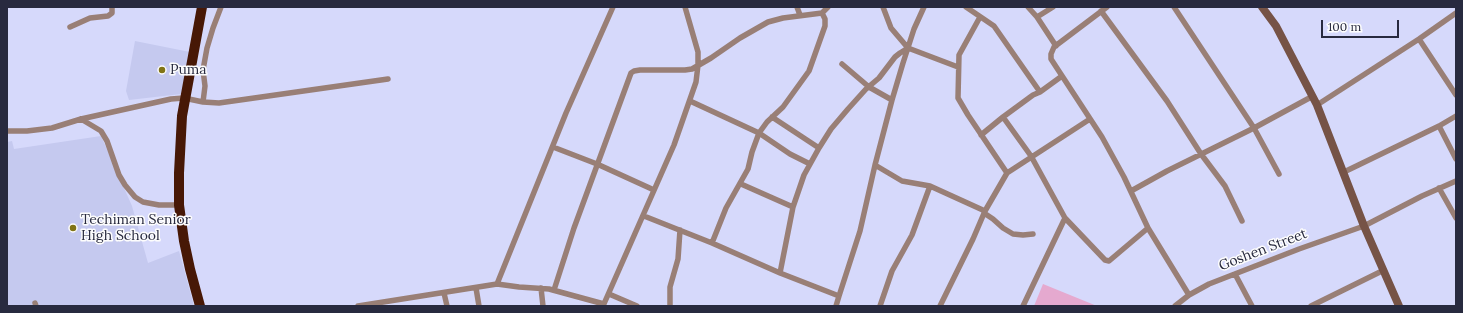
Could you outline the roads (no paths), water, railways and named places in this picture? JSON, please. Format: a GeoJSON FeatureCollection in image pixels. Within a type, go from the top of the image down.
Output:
{"type":"FeatureCollection","features":[{"type":"Feature","properties":{"kind":"highway"},"geometry":{"type":"LineString","coordinates":[[200,306],[188,259],[179,204],[179,142],[184,98],[202,7]]}},
{"type":"Feature","properties":{"kind":"street"},"geometry":{"type":"LineString","coordinates":[[70,27],[90,18],[108,16],[112,13],[112,7]]}},
{"type":"Feature","properties":{"kind":"street"},"geometry":{"type":"LineString","coordinates":[[203,102],[205,86],[203,70],[207,48],[221,7]]}},
{"type":"Feature","properties":{"kind":"street"},"geometry":{"type":"LineString","coordinates":[[497,284],[554,147],[566,113],[613,7]]}},
{"type":"Feature","properties":{"kind":"street"},"geometry":{"type":"LineString","coordinates":[[358,306],[497,284],[554,290],[604,305],[674,145],[696,82],[698,52],[685,7]]}},
{"type":"Feature","properties":{"kind":"street"},"geometry":{"type":"LineString","coordinates":[[797,7],[800,15]]}},
{"type":"Feature","properties":{"kind":"street"},"geometry":{"type":"LineString","coordinates":[[554,290],[574,228],[631,73],[640,70],[685,70],[698,65],[768,22],[800,15],[822,13],[828,7]]}},
{"type":"Feature","properties":{"kind":"street"},"geometry":{"type":"LineString","coordinates":[[883,7],[891,28],[908,48],[958,67]]}},
{"type":"Feature","properties":{"kind":"street"},"geometry":{"type":"LineString","coordinates":[[836,306],[860,231],[892,100],[914,29],[924,7]]}},
{"type":"Feature","properties":{"kind":"street"},"geometry":{"type":"LineString","coordinates":[[966,7],[994,26],[1040,92]]}},
{"type":"Feature","properties":{"kind":"street"},"geometry":{"type":"LineString","coordinates":[[1028,7],[1037,17],[1056,46]]}},
{"type":"Feature","properties":{"kind":"street"},"geometry":{"type":"LineString","coordinates":[[1037,17],[1053,7]]}},
{"type":"Feature","properties":{"kind":"street"},"geometry":{"type":"LineString","coordinates":[[1107,7],[1056,46],[1051,54],[1051,59],[1106,144],[1131,191],[1148,228],[1189,295]]}},
{"type":"Feature","properties":{"kind":"street"},"geometry":{"type":"LineString","coordinates":[[1174,7],[1254,128],[1278,174]]}},
{"type":"Feature","properties":{"kind":"street"},"geometry":{"type":"LineString","coordinates":[[1262,7],[1276,26],[1317,104],[1364,226],[1399,306]]}},
{"type":"Feature","properties":{"kind":"street"},"geometry":{"type":"LineString","coordinates":[[1101,12],[1168,101],[1202,154],[1225,186],[1242,221]]}},
{"type":"Feature","properties":{"kind":"street"},"geometry":{"type":"LineString","coordinates":[[712,243],[726,208],[741,184],[748,169],[759,133],[797,89],[809,71],[825,26],[822,13]]}},
{"type":"Feature","properties":{"kind":"street"},"geometry":{"type":"LineString","coordinates":[[1317,104],[1420,39],[1456,13]]}},
{"type":"Feature","properties":{"kind":"street"},"geometry":{"type":"LineString","coordinates":[[980,17],[960,55],[958,67],[958,98],[1006,172]]}},
{"type":"Feature","properties":{"kind":"street"},"geometry":{"type":"LineString","coordinates":[[1420,39],[1456,95]]}},
{"type":"Feature","properties":{"kind":"street"},"geometry":{"type":"LineString","coordinates":[[780,273],[792,207],[818,148],[831,129],[869,86],[879,78],[900,53],[908,48]]}},
{"type":"Feature","properties":{"kind":"street"},"geometry":{"type":"LineString","coordinates":[[842,64],[869,86],[892,100]]}},
{"type":"Feature","properties":{"kind":"street"},"geometry":{"type":"LineString","coordinates":[[981,135],[1033,95],[1040,92],[1062,76]]}},
{"type":"Feature","properties":{"kind":"street"},"geometry":{"type":"LineString","coordinates":[[7,131],[27,131],[52,128],[81,119],[171,98],[184,98],[203,102],[229,102],[388,79]]}},
{"type":"Feature","properties":{"kind":"street"},"geometry":{"type":"LineString","coordinates":[[1131,191],[1313,96]]}},
{"type":"Feature","properties":{"kind":"street"},"geometry":{"type":"LineString","coordinates":[[690,101],[759,133],[790,154],[810,164]]}},
{"type":"Feature","properties":{"kind":"street"},"geometry":{"type":"LineString","coordinates":[[1344,172],[1439,126],[1456,116]]}},
{"type":"Feature","properties":{"kind":"street"},"geometry":{"type":"LineString","coordinates":[[772,118],[818,148]]}},
{"type":"Feature","properties":{"kind":"street"},"geometry":{"type":"LineString","coordinates":[[1003,118],[1031,156],[1065,218],[1106,260],[1109,261],[1148,228]]}},
{"type":"Feature","properties":{"kind":"street"},"geometry":{"type":"LineString","coordinates":[[81,119],[100,131],[107,141],[119,174],[136,197],[143,202],[159,205],[179,204]]}},
{"type":"Feature","properties":{"kind":"street"},"geometry":{"type":"LineString","coordinates":[[940,306],[973,239],[984,212],[1006,172],[1090,119]]}},
{"type":"Feature","properties":{"kind":"street"},"geometry":{"type":"LineString","coordinates":[[1439,126],[1456,159]]}},
{"type":"Feature","properties":{"kind":"street"},"geometry":{"type":"LineString","coordinates":[[554,147],[597,164],[654,190]]}},
{"type":"Feature","properties":{"kind":"street"},"geometry":{"type":"LineString","coordinates":[[875,165],[902,181],[930,186],[984,212],[1003,228],[1013,234],[1033,234]]}},
{"type":"Feature","properties":{"kind":"street","name":"Goshen Street"},"geometry":{"type":"LineString","coordinates":[[1175,306],[1189,295],[1209,284],[1299,249],[1364,226],[1456,181]]}},
{"type":"Feature","properties":{"kind":"street"},"geometry":{"type":"LineString","coordinates":[[741,184],[792,207]]}},
{"type":"Feature","properties":{"kind":"street"},"geometry":{"type":"LineString","coordinates":[[880,306],[892,271],[912,235],[930,186]]}},
{"type":"Feature","properties":{"kind":"street"},"geometry":{"type":"LineString","coordinates":[[1439,188],[1456,218]]}},
{"type":"Feature","properties":{"kind":"street"},"geometry":{"type":"LineString","coordinates":[[644,216],[839,296]]}},
{"type":"Feature","properties":{"kind":"street"},"geometry":{"type":"LineString","coordinates":[[1023,306],[1065,218]]}},
{"type":"Feature","properties":{"kind":"street"},"geometry":{"type":"LineString","coordinates":[[670,306],[670,287],[678,259],[680,230]]}},
{"type":"Feature","properties":{"kind":"street"},"geometry":{"type":"LineString","coordinates":[[1311,306],[1384,270]]}},
{"type":"Feature","properties":{"kind":"street"},"geometry":{"type":"LineString","coordinates":[[1235,274],[1252,306]]}},
{"type":"Feature","properties":{"kind":"street"},"geometry":{"type":"LineString","coordinates":[[476,288],[479,306]]}},
{"type":"Feature","properties":{"kind":"street"},"geometry":{"type":"LineString","coordinates":[[541,288],[543,306]]}},
{"type":"Feature","properties":{"kind":"street"},"geometry":{"type":"LineString","coordinates":[[444,293],[447,306]]}},
{"type":"Feature","properties":{"kind":"street"},"geometry":{"type":"LineString","coordinates":[[609,294],[637,306]]}},
{"type":"Feature","properties":{"kind":"place","name":"Puma"},"geometry":{"type":"Point","coordinates":[162,70]}},
{"type":"Feature","properties":{"kind":"place","name":"Techiman Senior High School"},"geometry":{"type":"Point","coordinates":[73,228]}}]}
